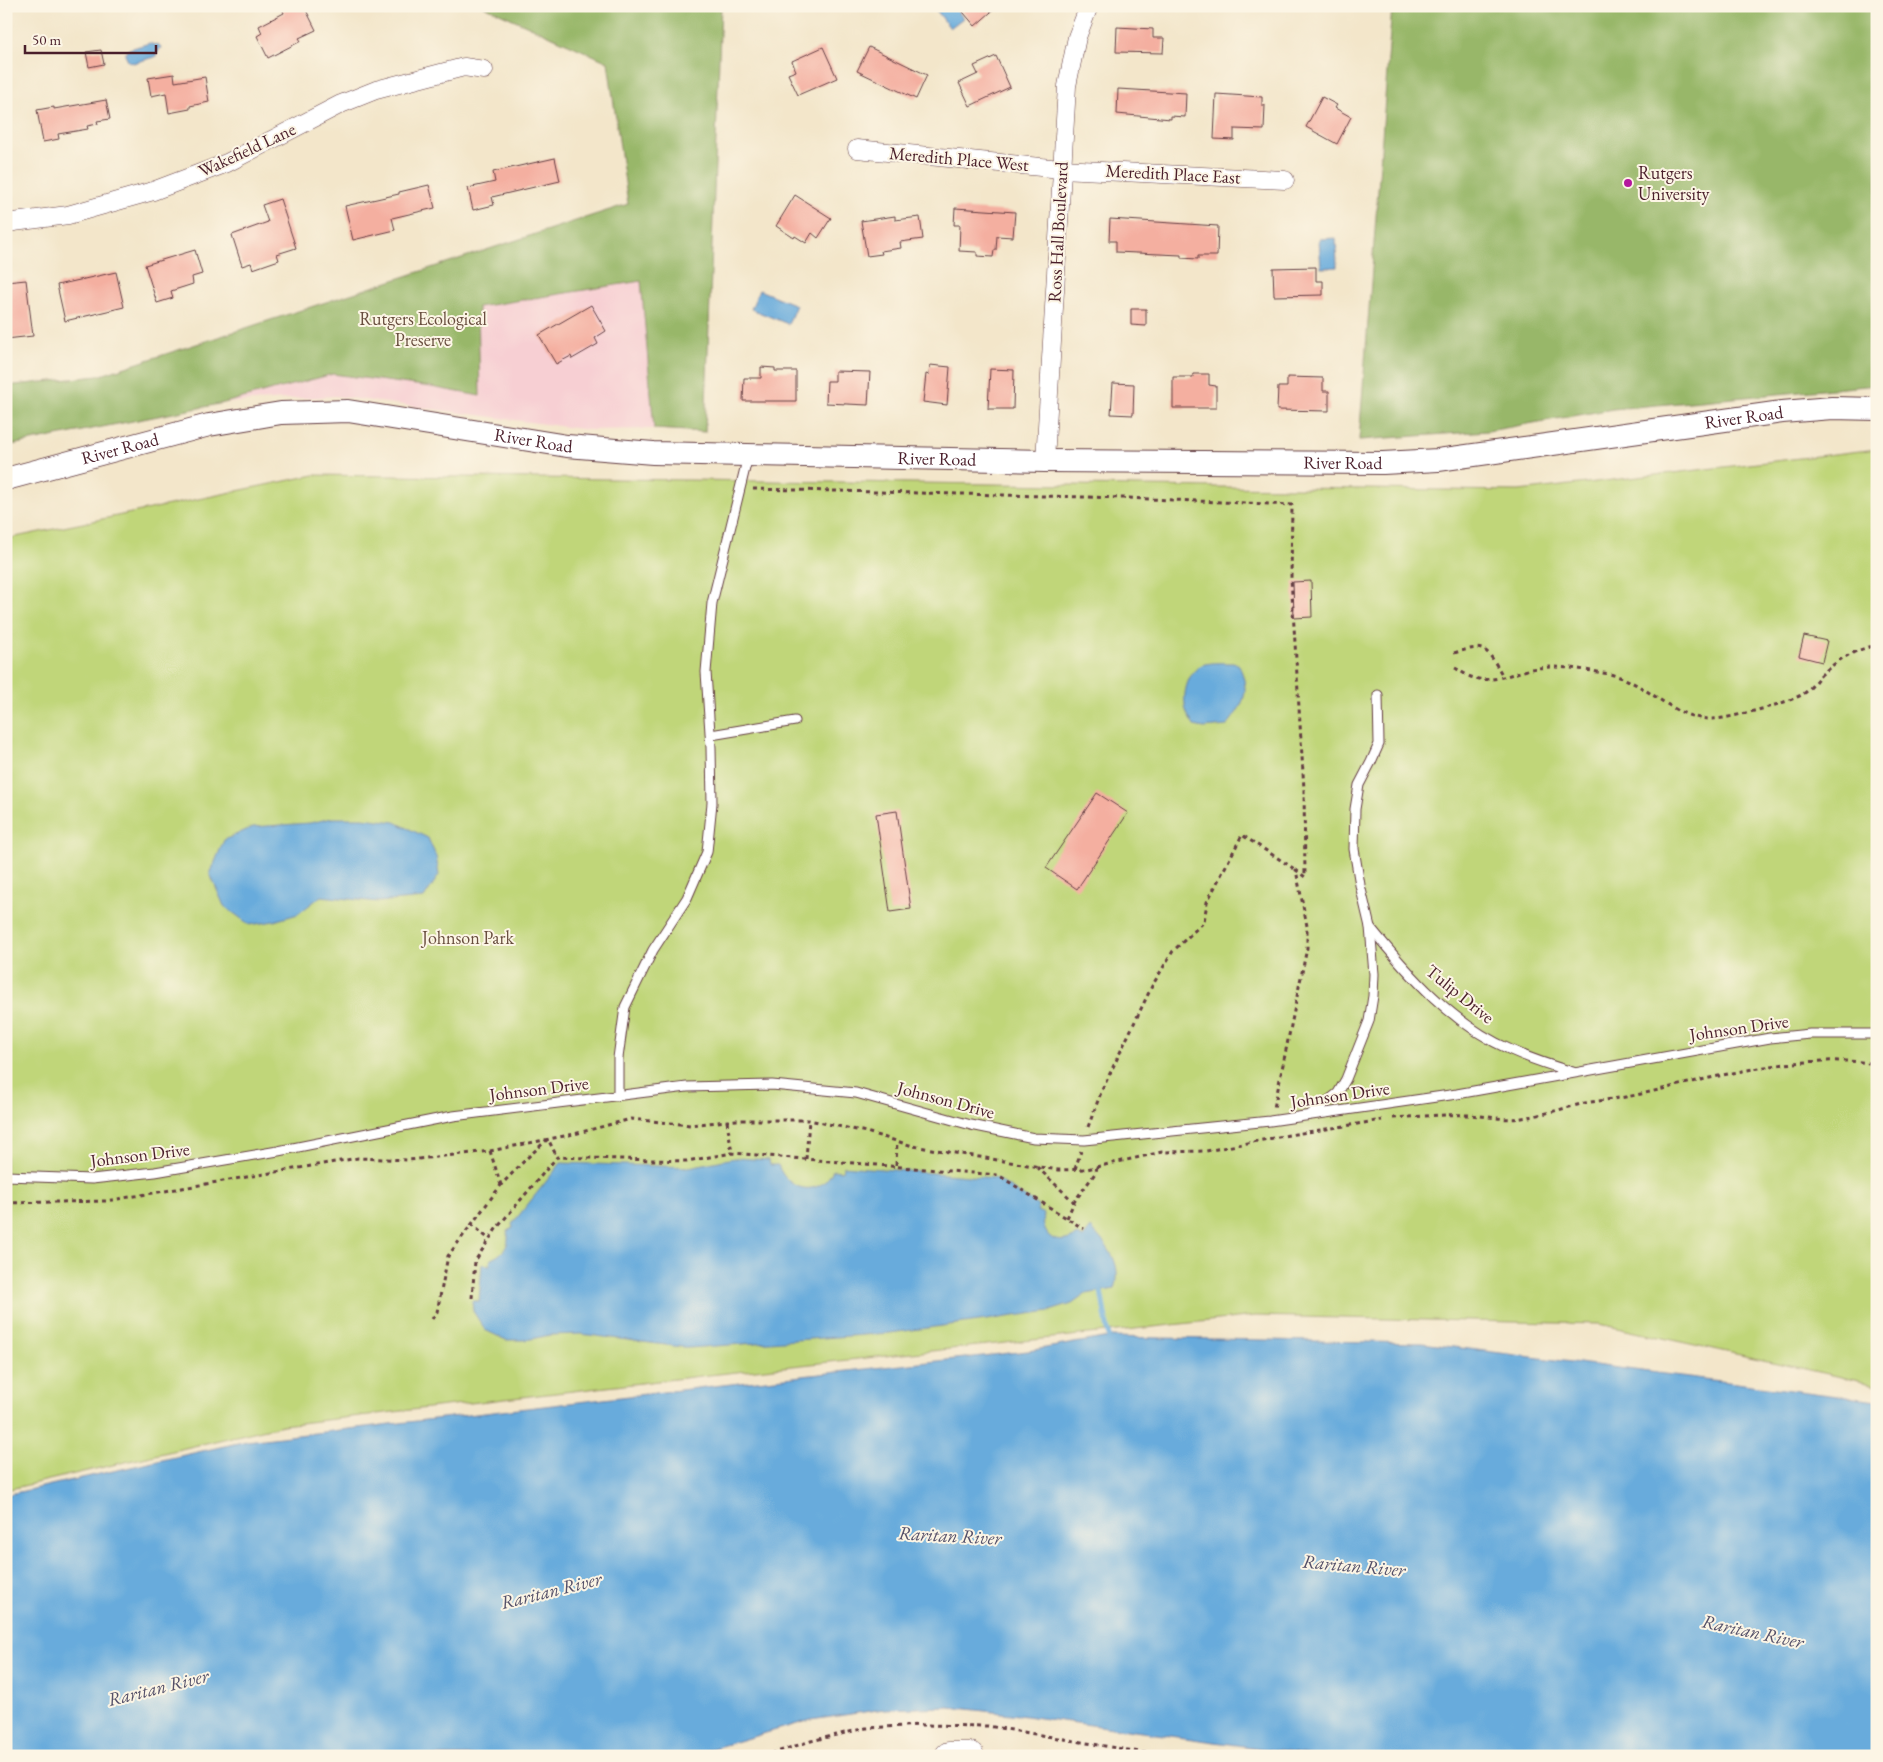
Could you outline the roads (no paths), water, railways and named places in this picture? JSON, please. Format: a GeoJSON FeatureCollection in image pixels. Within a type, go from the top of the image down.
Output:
{"type":"FeatureCollection","features":[{"type":"Feature","properties":{"kind":"highway"},"geometry":{"type":"LineString","coordinates":[[949,1756],[970,1756]]}},
{"type":"Feature","properties":{"kind":"street","name":"Ross Hall Boulevard"},"geometry":{"type":"LineString","coordinates":[[1045,461],[1067,86],[1077,37],[1090,6]]}},
{"type":"Feature","properties":{"kind":"street","name":"Wakefield Lane"},"geometry":{"type":"LineString","coordinates":[[6,223],[68,215],[153,191],[227,163],[341,104],[376,90],[464,67],[484,70]]}},
{"type":"Feature","properties":{"kind":"street","name":"Meredith Place West"},"geometry":{"type":"LineString","coordinates":[[857,149],[1061,168]]}},
{"type":"Feature","properties":{"kind":"street","name":"Meredith Place East"},"geometry":{"type":"LineString","coordinates":[[1061,168],[1285,180]]}},
{"type":"Feature","properties":{"kind":"street","name":"River Road"},"geometry":{"type":"LineString","coordinates":[[6,479],[209,426],[281,413],[348,411],[567,446],[653,453],[1045,461],[1383,463],[1438,460],[1782,412],[1832,408],[1877,409]]}},
{"type":"Feature","properties":{"kind":"lane"},"geometry":{"type":"LineString","coordinates":[[618,1095],[618,1058],[625,1007],[653,950],[687,898],[707,852],[712,803],[711,735],[706,672],[712,603],[748,456]]}},
{"type":"Feature","properties":{"kind":"lane","name":"Tulip Drive"},"geometry":{"type":"LineString","coordinates":[[1308,1115],[1338,1093],[1353,1064],[1369,1020],[1374,996],[1370,927],[1354,849],[1355,809],[1359,785],[1379,744],[1378,695]]}},
{"type":"Feature","properties":{"kind":"lane"},"geometry":{"type":"LineString","coordinates":[[711,735],[795,721]]}},
{"type":"Feature","properties":{"kind":"lane","name":"Tulip Drive"},"geometry":{"type":"LineString","coordinates":[[1370,927],[1402,967],[1438,1002],[1469,1027],[1509,1050],[1546,1064],[1575,1072]]}},
{"type":"Feature","properties":{"kind":"lane","name":"Johnson Drive"},"geometry":{"type":"LineString","coordinates":[[6,1176],[92,1179],[155,1172],[278,1151],[453,1116],[688,1087],[772,1085],[856,1093],[971,1125],[1034,1138],[1084,1140],[1270,1121],[1457,1094],[1770,1038],[1810,1034],[1877,1034]]}},
{"type":"Feature","properties":{"kind":"water"},"geometry":{"type":"Polygon","coordinates":[[[933,6],[954,6],[963,18],[950,28],[933,6]]]}},
{"type":"Feature","properties":{"kind":"water"},"geometry":{"type":"Polygon","coordinates":[[[150,43],[158,44],[161,47],[155,57],[133,63],[128,61],[125,54],[129,49],[150,43]]]}},
{"type":"Feature","properties":{"kind":"water"},"geometry":{"type":"Polygon","coordinates":[[[1336,238],[1337,267],[1321,268],[1319,239],[1336,238]]]}},
{"type":"Feature","properties":{"kind":"water"},"geometry":{"type":"Polygon","coordinates":[[[759,290],[796,305],[788,324],[751,309],[759,290]]]}},
{"type":"Feature","properties":{"kind":"water"},"geometry":{"type":"Polygon","coordinates":[[[1233,663],[1239,665],[1245,683],[1244,697],[1238,711],[1227,726],[1204,728],[1194,726],[1186,710],[1185,692],[1186,686],[1195,670],[1205,664],[1233,663]]]}},
{"type":"Feature","properties":{"kind":"water"},"geometry":{"type":"Polygon","coordinates":[[[332,818],[363,818],[395,822],[428,838],[436,856],[439,875],[424,898],[378,902],[321,896],[298,914],[250,925],[224,906],[210,874],[224,840],[253,827],[310,823],[332,818]]]}},
{"type":"Feature","properties":{"kind":"water"},"geometry":{"type":"Polygon","coordinates":[[[734,1158],[769,1160],[770,1165],[778,1165],[789,1181],[796,1186],[804,1188],[813,1188],[820,1185],[833,1170],[842,1171],[843,1166],[995,1178],[1039,1206],[1037,1211],[1044,1214],[1043,1222],[1045,1229],[1052,1238],[1063,1240],[1077,1235],[1083,1238],[1091,1228],[1112,1255],[1117,1271],[1115,1289],[1086,1294],[1072,1304],[1050,1311],[979,1321],[890,1333],[689,1348],[581,1334],[550,1335],[526,1340],[506,1340],[485,1330],[473,1311],[472,1301],[479,1301],[482,1264],[490,1265],[491,1259],[502,1252],[508,1241],[507,1231],[513,1228],[512,1224],[561,1163],[689,1167],[734,1158]]]}},
{"type":"Feature","properties":{"kind":"water","name":"Raritan River"},"geometry":{"type":"Polygon","coordinates":[[[1109,1337],[1422,1343],[1877,1401],[1877,1756],[1316,1756],[949,1707],[884,1709],[811,1720],[686,1756],[6,1756],[6,1495],[247,1441],[1028,1351],[1109,1337]]]}},
{"type":"Feature","properties":{"kind":"waterway"},"geometry":{"type":"LineString","coordinates":[[1101,1291],[1109,1337]]}},
{"type":"Feature","properties":{"kind":"place","name":"Rutgers University"},"geometry":{"type":"Point","coordinates":[1628,183]}},
{"type":"Feature","properties":{"kind":"park label","name":"Rutgers Ecological Preserve"},"geometry":{"type":"Point","coordinates":[423,329]}},
{"type":"Feature","properties":{"kind":"park label","name":"Johnson Park"},"geometry":{"type":"Point","coordinates":[468,938]}}]}
